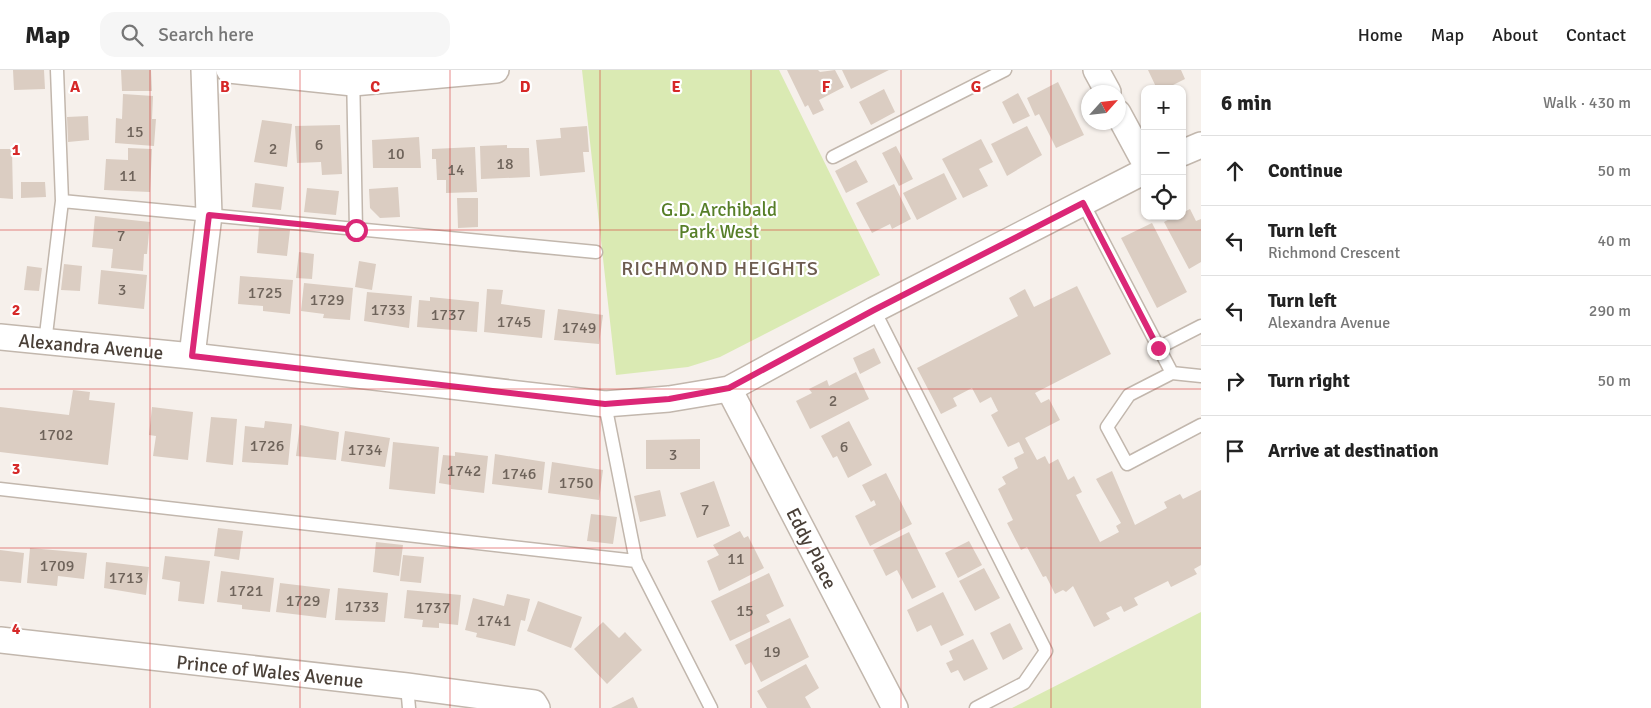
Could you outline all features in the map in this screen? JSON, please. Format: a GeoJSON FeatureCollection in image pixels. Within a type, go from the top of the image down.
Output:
{"type":"FeatureCollection","features":[{"type":"Feature","properties":{"kind":"street"},"geometry":{"type":"LineString","coordinates":[[192,356],[209,215],[204,70]]}},
{"type":"Feature","properties":{"kind":"street"},"geometry":{"type":"LineString","coordinates":[[228,70],[353,76],[496,70]]}},
{"type":"Feature","properties":{"kind":"street"},"geometry":{"type":"LineString","coordinates":[[1096,70],[1104,85]]}},
{"type":"Feature","properties":{"kind":"street"},"geometry":{"type":"LineString","coordinates":[[1126,128],[1141,156]]}},
{"type":"Feature","properties":{"kind":"street"},"geometry":{"type":"LineString","coordinates":[[1186,152],[1201,144]]}},
{"type":"Feature","properties":{"kind":"street","name":"Alexandra Avenue"},"geometry":{"type":"LineString","coordinates":[[0,337],[45,343],[192,356],[605,404],[669,399],[729,388],[874,310],[1141,174]]}},
{"type":"Feature","properties":{"kind":"street","name":"Eddy Place"},"geometry":{"type":"LineString","coordinates":[[729,388],[895,708]]}},
{"type":"Feature","properties":{"kind":"street","name":"Prince of Wales Avenue"},"geometry":{"type":"LineString","coordinates":[[0,640],[408,697],[534,703],[537,708]]}},
{"type":"Feature","properties":{"kind":"lane"},"geometry":{"type":"LineString","coordinates":[[45,343],[62,202],[57,70]]}},
{"type":"Feature","properties":{"kind":"lane"},"geometry":{"type":"LineString","coordinates":[[833,157],[1006,70]]}},
{"type":"Feature","properties":{"kind":"lane"},"geometry":{"type":"LineString","coordinates":[[353,76],[356,230]]}},
{"type":"Feature","properties":{"kind":"lane"},"geometry":{"type":"LineString","coordinates":[[62,202],[596,252]]}},
{"type":"Feature","properties":{"kind":"lane"},"geometry":{"type":"LineString","coordinates":[[1083,203],[1172,373]]}},
{"type":"Feature","properties":{"kind":"lane"},"geometry":{"type":"LineString","coordinates":[[874,310],[1046,651],[1024,683],[976,708]]}},
{"type":"Feature","properties":{"kind":"lane"},"geometry":{"type":"LineString","coordinates":[[1158,348],[1201,326]]}},
{"type":"Feature","properties":{"kind":"lane"},"geometry":{"type":"LineString","coordinates":[[1201,376],[1172,373],[1129,395],[1107,427],[1127,464],[1201,425]]}},
{"type":"Feature","properties":{"kind":"lane"},"geometry":{"type":"LineString","coordinates":[[605,404],[636,560],[711,708]]}},
{"type":"Feature","properties":{"kind":"lane"},"geometry":{"type":"LineString","coordinates":[[0,489],[636,560]]}},
{"type":"Feature","properties":{"kind":"green space","name":"G.D. Archibald Park West"},"geometry":{"type":"Polygon","coordinates":[[[582,70],[779,70],[880,275],[720,357],[688,367],[616,375],[582,70]]]}},
{"type":"Feature","properties":{"kind":"green space"},"geometry":{"type":"Polygon","coordinates":[[[1201,612],[1201,708],[1012,708],[1201,612]]]}},
{"type":"Feature","properties":{"kind":"building"},"geometry":{"type":"Polygon","coordinates":[[[13,70],[44,70],[45,89],[14,90],[13,70]]]}},
{"type":"Feature","properties":{"kind":"building"},"geometry":{"type":"Polygon","coordinates":[[[121,70],[151,70],[152,91],[122,91],[121,70]]]}},
{"type":"Feature","properties":{"kind":"building"},"geometry":{"type":"Polygon","coordinates":[[[787,70],[818,70],[820,72],[835,70],[844,87],[819,100],[824,110],[813,115],[808,105],[805,107],[787,70]]]}},
{"type":"Feature","properties":{"kind":"building"},"geometry":{"type":"Polygon","coordinates":[[[842,70],[889,70],[851,89],[842,70]]]}},
{"type":"Feature","properties":{"kind":"building"},"geometry":{"type":"Polygon","coordinates":[[[1148,70],[1181,70],[1185,79],[1173,85],[1155,85],[1148,70]]]}},
{"type":"Feature","properties":{"kind":"building"},"geometry":{"type":"Polygon","coordinates":[[[1058,82],[1084,135],[1056,148],[1039,114],[1035,116],[1027,98],[1058,82]]]}},
{"type":"Feature","properties":{"kind":"building"},"geometry":{"type":"Polygon","coordinates":[[[884,89],[895,112],[871,125],[859,102],[884,89]]]}},
{"type":"Feature","properties":{"kind":"building"},"geometry":{"type":"Polygon","coordinates":[[[1018,93],[1030,116],[1013,124],[1002,102],[1018,93]]]}},
{"type":"Feature","properties":{"kind":"building"},"geometry":{"type":"Polygon","coordinates":[[[123,94],[153,96],[152,119],[156,119],[154,146],[115,143],[116,118],[122,119],[123,94]]]}},
{"type":"Feature","properties":{"kind":"building"},"geometry":{"type":"Polygon","coordinates":[[[88,116],[89,140],[68,142],[67,117],[88,116]]]}},
{"type":"Feature","properties":{"kind":"building"},"geometry":{"type":"Polygon","coordinates":[[[262,120],[292,124],[287,167],[254,162],[262,120]]]}},
{"type":"Feature","properties":{"kind":"building"},"geometry":{"type":"Polygon","coordinates":[[[340,125],[342,174],[322,175],[321,162],[297,163],[295,126],[340,125]]]}},
{"type":"Feature","properties":{"kind":"building"},"geometry":{"type":"Polygon","coordinates":[[[587,126],[589,152],[583,152],[585,172],[540,176],[536,140],[561,138],[560,128],[587,126]]]}},
{"type":"Feature","properties":{"kind":"building"},"geometry":{"type":"Polygon","coordinates":[[[1027,126],[1042,155],[1007,176],[991,144],[1027,126]]]}},
{"type":"Feature","properties":{"kind":"building"},"geometry":{"type":"Polygon","coordinates":[[[419,137],[421,168],[373,168],[372,140],[419,137]]]}},
{"type":"Feature","properties":{"kind":"building"},"geometry":{"type":"Polygon","coordinates":[[[981,139],[993,162],[979,169],[988,186],[963,198],[942,159],[981,139]]]}},
{"type":"Feature","properties":{"kind":"building"},"geometry":{"type":"Polygon","coordinates":[[[507,145],[507,148],[529,148],[530,177],[481,179],[480,146],[507,145]]]}},
{"type":"Feature","properties":{"kind":"building"},"geometry":{"type":"Polygon","coordinates":[[[896,146],[913,179],[899,186],[882,153],[896,146]]]}},
{"type":"Feature","properties":{"kind":"building"},"geometry":{"type":"Polygon","coordinates":[[[475,147],[477,192],[446,193],[446,180],[437,180],[436,159],[432,159],[432,149],[475,147]]]}},
{"type":"Feature","properties":{"kind":"building"},"geometry":{"type":"Polygon","coordinates":[[[128,148],[152,149],[150,192],[104,190],[106,159],[128,160],[128,148]]]}},
{"type":"Feature","properties":{"kind":"building"},"geometry":{"type":"Polygon","coordinates":[[[0,149],[12,149],[13,199],[0,198],[0,149]]]}},
{"type":"Feature","properties":{"kind":"building"},"geometry":{"type":"Polygon","coordinates":[[[856,160],[868,182],[846,193],[835,171],[856,160]]]}},
{"type":"Feature","properties":{"kind":"building"},"geometry":{"type":"Polygon","coordinates":[[[944,173],[957,199],[917,220],[903,193],[944,173]]]}},
{"type":"Feature","properties":{"kind":"building"},"geometry":{"type":"Polygon","coordinates":[[[21,182],[45,182],[46,197],[21,198],[21,182]]]}},
{"type":"Feature","properties":{"kind":"building"},"geometry":{"type":"Polygon","coordinates":[[[255,183],[284,187],[281,210],[252,207],[255,183]]]}},
{"type":"Feature","properties":{"kind":"building"},"geometry":{"type":"Polygon","coordinates":[[[894,184],[911,219],[892,229],[890,224],[872,233],[856,203],[894,184]]]}},
{"type":"Feature","properties":{"kind":"building"},"geometry":{"type":"Polygon","coordinates":[[[398,187],[400,217],[380,218],[370,208],[369,189],[398,187]]]}},
{"type":"Feature","properties":{"kind":"building"},"geometry":{"type":"Polygon","coordinates":[[[307,188],[339,191],[336,215],[304,212],[307,188]]]}},
{"type":"Feature","properties":{"kind":"building"},"geometry":{"type":"Polygon","coordinates":[[[457,198],[478,198],[478,227],[458,228],[457,198]]]}},
{"type":"Feature","properties":{"kind":"building"},"geometry":{"type":"Polygon","coordinates":[[[1190,209],[1196,221],[1201,219],[1201,262],[1189,269],[1164,222],[1168,220],[1186,220],[1186,211],[1190,209]]]}},
{"type":"Feature","properties":{"kind":"building"},"geometry":{"type":"Polygon","coordinates":[[[95,216],[150,222],[147,254],[144,254],[143,271],[111,268],[113,249],[92,247],[95,216]]]}},
{"type":"Feature","properties":{"kind":"building"},"geometry":{"type":"Polygon","coordinates":[[[1152,223],[1187,292],[1157,308],[1121,238],[1152,223]]]}},
{"type":"Feature","properties":{"kind":"building"},"geometry":{"type":"Polygon","coordinates":[[[259,227],[290,230],[287,256],[257,253],[259,227]]]}},
{"type":"Feature","properties":{"kind":"building"},"geometry":{"type":"Polygon","coordinates":[[[299,252],[314,254],[312,279],[296,278],[299,252]]]}},
{"type":"Feature","properties":{"kind":"building"},"geometry":{"type":"Polygon","coordinates":[[[359,261],[376,264],[372,290],[355,287],[359,261]]]}},
{"type":"Feature","properties":{"kind":"building"},"geometry":{"type":"Polygon","coordinates":[[[64,264],[82,266],[80,291],[61,290],[64,264]]]}},
{"type":"Feature","properties":{"kind":"building"},"geometry":{"type":"Polygon","coordinates":[[[27,266],[42,268],[39,291],[24,290],[27,266]]]}},
{"type":"Feature","properties":{"kind":"building"},"geometry":{"type":"Polygon","coordinates":[[[101,270],[147,275],[144,309],[98,304],[101,270]]]}},
{"type":"Feature","properties":{"kind":"building"},"geometry":{"type":"Polygon","coordinates":[[[240,276],[293,280],[290,314],[263,311],[263,306],[238,304],[240,276]]]}},
{"type":"Feature","properties":{"kind":"building"},"geometry":{"type":"Polygon","coordinates":[[[304,283],[353,288],[350,320],[323,318],[324,314],[301,311],[304,283]]]}},
{"type":"Feature","properties":{"kind":"building"},"geometry":{"type":"Polygon","coordinates":[[[1077,286],[1111,354],[1035,393],[1041,403],[1049,399],[1060,420],[1025,438],[1037,460],[1045,456],[1049,464],[1058,459],[1068,480],[1074,476],[1082,492],[1076,495],[1100,542],[1119,532],[1116,526],[1121,523],[1096,479],[1112,471],[1135,525],[1167,508],[1164,502],[1180,494],[1183,499],[1201,490],[1201,565],[1194,569],[1197,574],[1171,587],[1168,581],[1134,598],[1138,605],[1124,612],[1121,606],[1106,613],[1110,619],[1094,627],[1073,586],[1066,592],[1063,590],[1055,594],[1046,576],[1043,577],[1027,547],[1021,550],[1007,523],[1013,520],[998,489],[1006,484],[1002,477],[1018,468],[1014,458],[1024,453],[1019,442],[1008,447],[991,415],[998,411],[991,397],[980,403],[972,388],[953,398],[957,406],[941,414],[917,368],[1018,316],[1009,298],[1025,289],[1034,307],[1077,286]]]}},
{"type":"Feature","properties":{"kind":"building"},"geometry":{"type":"Polygon","coordinates":[[[487,289],[503,290],[501,304],[545,310],[542,338],[484,332],[487,289]]]}},
{"type":"Feature","properties":{"kind":"building"},"geometry":{"type":"Polygon","coordinates":[[[367,292],[412,296],[409,328],[364,321],[367,292]]]}},
{"type":"Feature","properties":{"kind":"building"},"geometry":{"type":"Polygon","coordinates":[[[430,297],[479,302],[477,332],[417,327],[419,300],[430,301],[430,297]]]}},
{"type":"Feature","properties":{"kind":"building"},"geometry":{"type":"Polygon","coordinates":[[[558,309],[603,315],[599,344],[554,340],[558,309]]]}},
{"type":"Feature","properties":{"kind":"building"},"geometry":{"type":"Polygon","coordinates":[[[874,348],[881,363],[860,374],[853,358],[874,348]]]}},
{"type":"Feature","properties":{"kind":"building"},"geometry":{"type":"Polygon","coordinates":[[[856,372],[869,399],[810,429],[796,401],[812,393],[809,389],[827,380],[829,386],[856,372]]]}},
{"type":"Feature","properties":{"kind":"building"},"geometry":{"type":"Polygon","coordinates":[[[73,390],[90,392],[89,400],[115,403],[108,465],[0,452],[0,407],[69,415],[73,390]]]}},
{"type":"Feature","properties":{"kind":"building"},"geometry":{"type":"Polygon","coordinates":[[[152,407],[193,412],[188,460],[153,456],[156,436],[149,435],[152,407]]]}},
{"type":"Feature","properties":{"kind":"building"},"geometry":{"type":"Polygon","coordinates":[[[211,417],[237,419],[233,465],[206,462],[211,417]]]}},
{"type":"Feature","properties":{"kind":"building"},"geometry":{"type":"Polygon","coordinates":[[[265,421],[292,424],[288,465],[242,462],[245,426],[264,428],[265,421]]]}},
{"type":"Feature","properties":{"kind":"building"},"geometry":{"type":"Polygon","coordinates":[[[849,421],[872,465],[848,478],[837,456],[833,458],[821,436],[849,421]]]}},
{"type":"Feature","properties":{"kind":"building"},"geometry":{"type":"Polygon","coordinates":[[[300,425],[339,432],[336,460],[296,456],[300,425]]]}},
{"type":"Feature","properties":{"kind":"building"},"geometry":{"type":"Polygon","coordinates":[[[345,431],[390,438],[385,467],[341,461],[345,431]]]}},
{"type":"Feature","properties":{"kind":"building"},"geometry":{"type":"Polygon","coordinates":[[[700,439],[700,469],[646,469],[646,440],[700,439]]]}},
{"type":"Feature","properties":{"kind":"building"},"geometry":{"type":"Polygon","coordinates":[[[393,442],[439,447],[435,494],[389,489],[393,442]]]}},
{"type":"Feature","properties":{"kind":"building"},"geometry":{"type":"Polygon","coordinates":[[[455,452],[488,456],[484,493],[451,489],[451,485],[439,483],[443,455],[455,456],[455,452]]]}},
{"type":"Feature","properties":{"kind":"building"},"geometry":{"type":"Polygon","coordinates":[[[495,454],[545,462],[542,490],[492,484],[495,454]]]}},
{"type":"Feature","properties":{"kind":"building"},"geometry":{"type":"Polygon","coordinates":[[[552,462],[603,470],[599,500],[548,493],[552,462]]]}},
{"type":"Feature","properties":{"kind":"building"},"geometry":{"type":"Polygon","coordinates":[[[886,473],[912,524],[870,546],[855,516],[876,505],[874,500],[871,502],[862,485],[886,473]]]}},
{"type":"Feature","properties":{"kind":"building"},"geometry":{"type":"Polygon","coordinates":[[[714,481],[730,526],[697,538],[680,493],[714,481]]]}},
{"type":"Feature","properties":{"kind":"building"},"geometry":{"type":"Polygon","coordinates":[[[660,490],[666,516],[640,522],[634,496],[660,490]]]}},
{"type":"Feature","properties":{"kind":"building"},"geometry":{"type":"Polygon","coordinates":[[[591,514],[617,517],[613,544],[587,541],[591,514]]]}},
{"type":"Feature","properties":{"kind":"building"},"geometry":{"type":"Polygon","coordinates":[[[218,528],[243,531],[239,560],[214,556],[218,528]]]}},
{"type":"Feature","properties":{"kind":"building"},"geometry":{"type":"Polygon","coordinates":[[[740,531],[744,538],[748,536],[764,568],[719,591],[707,561],[719,555],[713,545],[740,531]]]}},
{"type":"Feature","properties":{"kind":"building"},"geometry":{"type":"Polygon","coordinates":[[[909,532],[936,587],[912,599],[897,570],[886,576],[873,550],[909,532]]]}},
{"type":"Feature","properties":{"kind":"building"},"geometry":{"type":"Polygon","coordinates":[[[969,541],[982,565],[958,578],[945,553],[969,541]]]}},
{"type":"Feature","properties":{"kind":"building"},"geometry":{"type":"Polygon","coordinates":[[[376,542],[403,545],[399,576],[373,572],[376,542]]]}},
{"type":"Feature","properties":{"kind":"building"},"geometry":{"type":"Polygon","coordinates":[[[30,548],[87,553],[84,579],[58,576],[57,586],[27,583],[30,548]]]}},
{"type":"Feature","properties":{"kind":"building"},"geometry":{"type":"Polygon","coordinates":[[[0,550],[24,553],[21,583],[0,581],[0,550]]]}},
{"type":"Feature","properties":{"kind":"building"},"geometry":{"type":"Polygon","coordinates":[[[403,555],[424,557],[421,583],[400,581],[403,555]]]}},
{"type":"Feature","properties":{"kind":"building"},"geometry":{"type":"Polygon","coordinates":[[[165,556],[210,561],[204,604],[178,601],[180,582],[162,579],[165,556]]]}},
{"type":"Feature","properties":{"kind":"building"},"geometry":{"type":"Polygon","coordinates":[[[106,562],[149,567],[146,595],[104,588],[106,562]]]}},
{"type":"Feature","properties":{"kind":"building"},"geometry":{"type":"Polygon","coordinates":[[[984,568],[1000,598],[975,611],[959,581],[984,568]]]}},
{"type":"Feature","properties":{"kind":"building"},"geometry":{"type":"Polygon","coordinates":[[[221,571],[274,578],[270,612],[242,609],[242,605],[217,602],[221,571]]]}},
{"type":"Feature","properties":{"kind":"building"},"geometry":{"type":"Polygon","coordinates":[[[769,573],[784,606],[766,615],[770,622],[730,641],[711,601],[769,573]]]}},
{"type":"Feature","properties":{"kind":"building"},"geometry":{"type":"Polygon","coordinates":[[[280,583],[330,589],[326,618],[276,612],[280,583]]]}},
{"type":"Feature","properties":{"kind":"building"},"geometry":{"type":"Polygon","coordinates":[[[338,588],[388,593],[385,622],[335,620],[338,588]]]}},
{"type":"Feature","properties":{"kind":"building"},"geometry":{"type":"Polygon","coordinates":[[[407,590],[461,595],[458,625],[439,623],[439,628],[422,627],[423,620],[404,618],[407,590]]]}},
{"type":"Feature","properties":{"kind":"building"},"geometry":{"type":"Polygon","coordinates":[[[943,592],[964,635],[941,646],[931,625],[917,632],[907,610],[943,592]]]}},
{"type":"Feature","properties":{"kind":"building"},"geometry":{"type":"Polygon","coordinates":[[[507,594],[530,599],[525,621],[521,620],[515,646],[476,637],[477,633],[465,630],[473,598],[504,606],[507,594]]]}},
{"type":"Feature","properties":{"kind":"building"},"geometry":{"type":"Polygon","coordinates":[[[538,601],[582,617],[571,648],[527,631],[538,601]]]}},
{"type":"Feature","properties":{"kind":"building"},"geometry":{"type":"Polygon","coordinates":[[[790,618],[809,657],[761,682],[751,662],[745,665],[735,645],[790,618]]]}},
{"type":"Feature","properties":{"kind":"building"},"geometry":{"type":"Polygon","coordinates":[[[603,622],[619,638],[625,632],[642,650],[607,684],[574,649],[603,622]]]}},
{"type":"Feature","properties":{"kind":"building"},"geometry":{"type":"Polygon","coordinates":[[[1010,623],[1023,649],[1003,660],[990,633],[1010,623]]]}},
{"type":"Feature","properties":{"kind":"building"},"geometry":{"type":"Polygon","coordinates":[[[973,639],[988,669],[964,681],[958,670],[951,673],[946,663],[953,660],[949,651],[973,639]]]}},
{"type":"Feature","properties":{"kind":"building"},"geometry":{"type":"Polygon","coordinates":[[[806,664],[819,688],[805,697],[811,708],[767,708],[757,691],[806,664]]]}},
{"type":"Feature","properties":{"kind":"building"},"geometry":{"type":"Polygon","coordinates":[[[633,697],[638,708],[611,708],[633,697]]]}},
{"type":"Feature","properties":{"kind":"district","name":"RICHMOND HEIGHTS"},"geometry":{"type":"Point","coordinates":[720,268]}},
{"type":"Feature","properties":{"kind":"route"},"geometry":{"type":"LineString","coordinates":[[356,230],[209,215],[192,356],[605,404],[669,399],[729,388],[874,310],[1083,203],[1158,348]]}}]}
